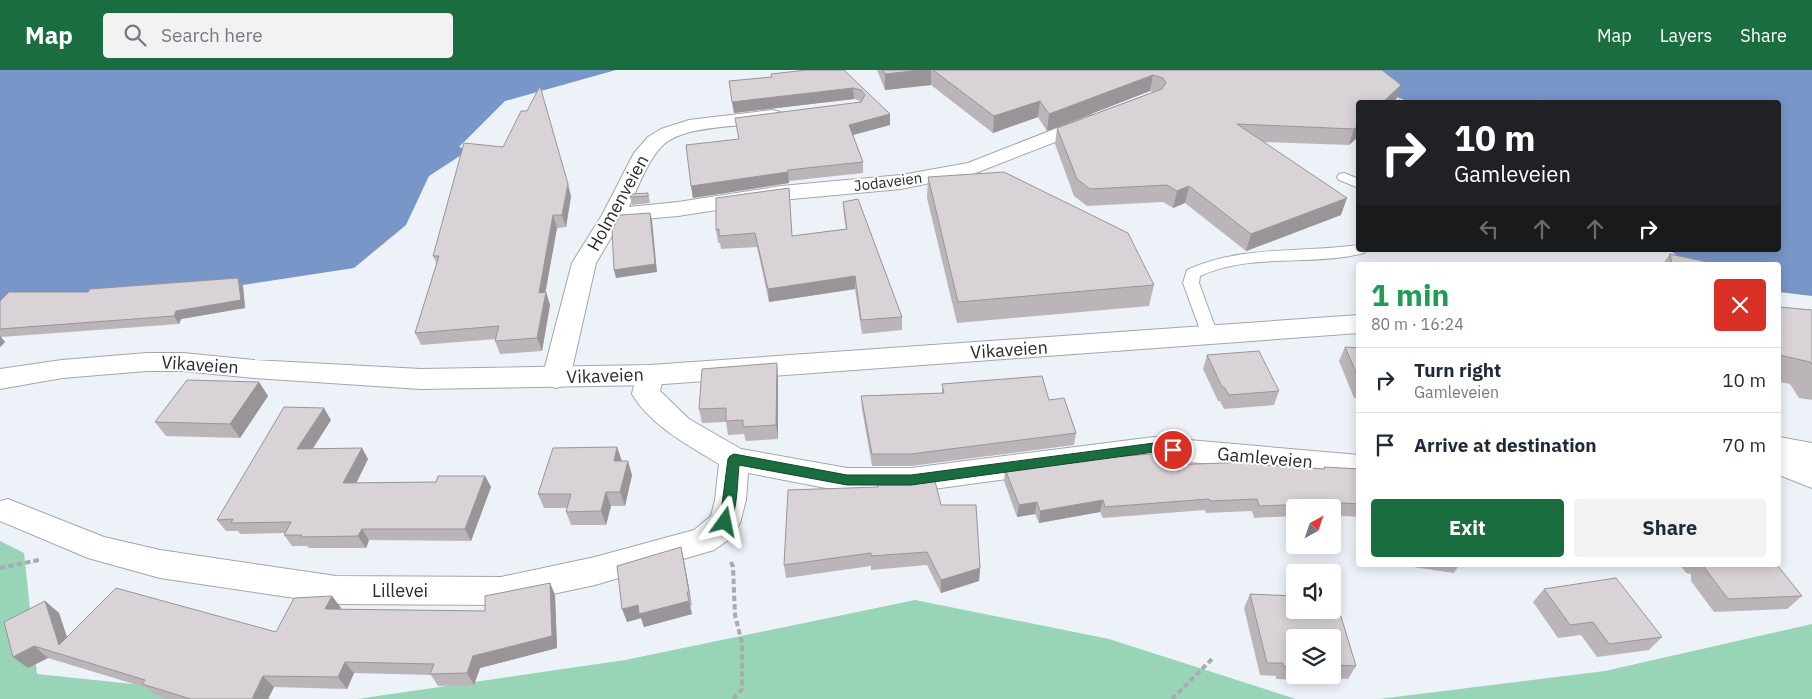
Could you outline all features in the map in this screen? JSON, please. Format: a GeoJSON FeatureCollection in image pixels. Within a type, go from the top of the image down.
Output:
{"type":"FeatureCollection","features":[{"type":"Feature","properties":{"kind":"street","name":"Jodaveien"},"geometry":{"type":"LineString","coordinates":[[613,215],[678,210],[781,193],[901,182],[964,169],[1115,112]]}},
{"type":"Feature","properties":{"kind":"street","name":"Holmenveien"},"geometry":{"type":"LineString","coordinates":[[556,378],[584,264],[613,215],[645,153],[655,141],[668,133],[689,126],[796,113]]}},
{"type":"Feature","properties":{"kind":"street","name":"Vikaveien"},"geometry":{"type":"LineString","coordinates":[[0,379],[91,366],[147,362],[183,362],[254,369],[421,379],[650,375],[1356,324]]}},
{"type":"Feature","properties":{"kind":"street","name":"Gamleveien"},"geometry":{"type":"LineString","coordinates":[[650,375],[646,394],[679,426],[734,459],[847,480],[911,480],[1154,448],[1356,466]]}},
{"type":"Feature","properties":{"kind":"street"},"geometry":{"type":"LineString","coordinates":[[1781,448],[1812,454]]}},
{"type":"Feature","properties":{"kind":"street"},"geometry":{"type":"LineString","coordinates":[[718,531],[725,522],[728,512],[734,459]]}},
{"type":"Feature","properties":{"kind":"street"},"geometry":{"type":"LineString","coordinates":[[1781,464],[1812,476]]}},
{"type":"Feature","properties":{"kind":"street","name":"Lillevei"},"geometry":{"type":"LineString","coordinates":[[8,510],[98,549],[160,564],[336,590],[501,591],[595,572],[703,541],[718,531]]}},
{"type":"Feature","properties":{"kind":"lane"},"geometry":{"type":"LineString","coordinates":[[1344,177],[1356,183]]}},
{"type":"Feature","properties":{"kind":"lane"},"geometry":{"type":"LineString","coordinates":[[1210,335],[1191,283],[1192,273],[1204,266],[1248,258],[1356,250]]}},
{"type":"Feature","properties":{"kind":"path"},"geometry":{"type":"LineString","coordinates":[[1393,96],[1398,100]]}},
{"type":"Feature","properties":{"kind":"path"},"geometry":{"type":"LineString","coordinates":[[718,531],[733,567],[735,615],[742,643],[742,689],[733,699]]}},
{"type":"Feature","properties":{"kind":"path"},"geometry":{"type":"LineString","coordinates":[[1172,699],[1214,657]]}},
{"type":"Feature","properties":{"kind":"green space"},"geometry":{"type":"Polygon","coordinates":[[[0,541],[24,553],[37,674],[274,699],[0,699],[0,541]]]}},
{"type":"Feature","properties":{"kind":"green space"},"geometry":{"type":"Polygon","coordinates":[[[915,600],[1109,639],[1296,699],[357,699],[625,660],[915,600]]]}},
{"type":"Feature","properties":{"kind":"green space"},"geometry":{"type":"Polygon","coordinates":[[[1812,624],[1812,699],[1379,699],[1605,671],[1812,624]]]}},
{"type":"Feature","properties":{"kind":"water"},"geometry":{"type":"Polygon","coordinates":[[[0,70],[616,70],[505,101],[459,147],[469,150],[429,176],[406,225],[354,268],[196,292],[0,309],[0,70]]]}},
{"type":"Feature","properties":{"kind":"water"},"geometry":{"type":"Polygon","coordinates":[[[1365,70],[1812,70],[1812,296],[1781,292],[1781,262],[1690,262],[1672,252],[1781,252],[1781,100],[1404,100],[1397,97],[1365,70]]]}},
{"type":"Feature","properties":{"kind":"building"},"geometry":{"type":"Polygon","coordinates":[[[807,70],[844,70],[890,114],[849,125],[863,162],[788,170],[788,172],[691,186],[686,145],[739,139],[735,118],[861,102],[865,95],[861,90],[853,88],[732,102],[729,81],[772,77],[771,74],[807,70]]]}},
{"type":"Feature","properties":{"kind":"building"},"geometry":{"type":"Polygon","coordinates":[[[883,70],[922,70],[885,74],[883,70]]]}},
{"type":"Feature","properties":{"kind":"building"},"geometry":{"type":"Polygon","coordinates":[[[933,70],[1382,70],[1401,85],[1385,100],[1356,100],[1356,127],[1354,129],[1237,124],[1347,198],[1251,234],[1189,186],[1177,191],[1167,185],[1090,189],[1077,179],[1057,128],[1162,89],[1166,83],[1163,78],[1153,75],[1049,114],[1040,101],[994,116],[933,70]]]}},
{"type":"Feature","properties":{"kind":"building"},"geometry":{"type":"Polygon","coordinates":[[[540,86],[568,184],[562,215],[553,215],[539,293],[546,292],[537,338],[495,341],[499,326],[415,333],[439,256],[433,256],[464,143],[503,147],[521,111],[527,111],[540,86]]]}},
{"type":"Feature","properties":{"kind":"building"},"geometry":{"type":"Polygon","coordinates":[[[1004,172],[1128,233],[1154,285],[958,302],[928,177],[1004,172]]]}},
{"type":"Feature","properties":{"kind":"building"},"geometry":{"type":"Polygon","coordinates":[[[789,188],[792,236],[847,229],[843,202],[858,199],[902,317],[861,320],[855,276],[768,289],[755,233],[719,236],[719,229],[716,230],[716,198],[789,188]]]}},
{"type":"Feature","properties":{"kind":"building"},"geometry":{"type":"Polygon","coordinates":[[[648,193],[648,196],[630,197],[632,194],[648,193]]]}},
{"type":"Feature","properties":{"kind":"building"},"geometry":{"type":"Polygon","coordinates":[[[650,213],[655,264],[614,270],[612,230],[620,215],[650,213]]]}},
{"type":"Feature","properties":{"kind":"building"},"geometry":{"type":"Polygon","coordinates":[[[1670,254],[1707,262],[1671,262],[1670,254]]]}},
{"type":"Feature","properties":{"kind":"building"},"geometry":{"type":"Polygon","coordinates":[[[238,278],[241,300],[176,311],[174,316],[0,329],[0,301],[9,292],[88,292],[90,289],[238,278]]]}},
{"type":"Feature","properties":{"kind":"building"},"geometry":{"type":"Polygon","coordinates":[[[1781,307],[1812,310],[1812,365],[1810,362],[1781,355],[1781,307]]]}},
{"type":"Feature","properties":{"kind":"building"},"geometry":{"type":"Polygon","coordinates":[[[1345,347],[1356,348],[1356,372],[1345,347]]]}},
{"type":"Feature","properties":{"kind":"building"},"geometry":{"type":"Polygon","coordinates":[[[1259,351],[1279,391],[1229,395],[1224,387],[1222,387],[1207,355],[1259,351]]]}},
{"type":"Feature","properties":{"kind":"building"},"geometry":{"type":"Polygon","coordinates":[[[777,363],[776,425],[743,427],[743,420],[726,421],[726,408],[699,409],[702,369],[777,363]]]}},
{"type":"Feature","properties":{"kind":"building"},"geometry":{"type":"Polygon","coordinates":[[[1042,376],[1049,400],[1064,398],[1076,433],[911,454],[872,454],[861,396],[944,393],[942,384],[1042,376]]]}},
{"type":"Feature","properties":{"kind":"building"},"geometry":{"type":"Polygon","coordinates":[[[187,380],[259,382],[230,424],[155,422],[187,380]]]}},
{"type":"Feature","properties":{"kind":"building"},"geometry":{"type":"Polygon","coordinates":[[[284,407],[324,408],[297,449],[362,448],[343,483],[436,482],[438,476],[485,476],[465,529],[362,529],[358,536],[300,537],[302,535],[284,535],[291,522],[231,523],[233,519],[217,520],[284,407]]]}},
{"type":"Feature","properties":{"kind":"building"},"geometry":{"type":"Polygon","coordinates":[[[617,447],[614,461],[628,461],[620,492],[606,492],[601,511],[566,512],[571,494],[538,494],[553,448],[617,447]]]}},
{"type":"Feature","properties":{"kind":"building"},"geometry":{"type":"Polygon","coordinates":[[[1165,453],[1170,465],[1250,462],[1251,464],[1325,469],[1324,467],[1356,469],[1356,504],[1341,503],[1341,499],[1286,499],[1286,505],[1259,506],[1257,499],[1210,501],[1209,499],[1105,507],[1103,500],[1040,511],[1037,502],[1019,505],[1005,469],[1086,459],[1165,453]]]}},
{"type":"Feature","properties":{"kind":"building"},"geometry":{"type":"Polygon","coordinates":[[[934,477],[941,505],[976,505],[980,568],[941,580],[927,552],[871,556],[871,553],[784,565],[788,490],[878,487],[877,480],[911,480],[934,477]]]}},
{"type":"Feature","properties":{"kind":"building"},"geometry":{"type":"Polygon","coordinates":[[[681,547],[689,601],[639,614],[638,605],[622,609],[617,566],[681,547]]]}},
{"type":"Feature","properties":{"kind":"building"},"geometry":{"type":"Polygon","coordinates":[[[1704,567],[1779,567],[1802,596],[1728,599],[1704,567]]]}},
{"type":"Feature","properties":{"kind":"building"},"geometry":{"type":"Polygon","coordinates":[[[1616,578],[1662,637],[1609,644],[1593,622],[1570,625],[1544,589],[1616,578]]]}},
{"type":"Feature","properties":{"kind":"building"},"geometry":{"type":"Polygon","coordinates":[[[550,583],[552,636],[473,656],[467,673],[430,674],[434,664],[345,662],[338,677],[263,676],[252,699],[191,699],[142,684],[145,680],[34,646],[13,657],[4,622],[45,601],[59,645],[116,588],[276,632],[294,598],[332,596],[325,609],[485,611],[485,596],[550,583]]]}},
{"type":"Feature","properties":{"kind":"building"},"geometry":{"type":"Polygon","coordinates":[[[1250,594],[1286,596],[1286,619],[1341,619],[1341,617],[1356,666],[1341,665],[1341,629],[1286,629],[1286,666],[1283,666],[1283,663],[1267,663],[1250,594]]]}},
{"type":"Feature","properties":{"kind":"route"},"geometry":{"type":"LineString","coordinates":[[725,522],[728,512],[734,459],[847,480],[911,480],[1154,448],[1173,450]]}}]}
